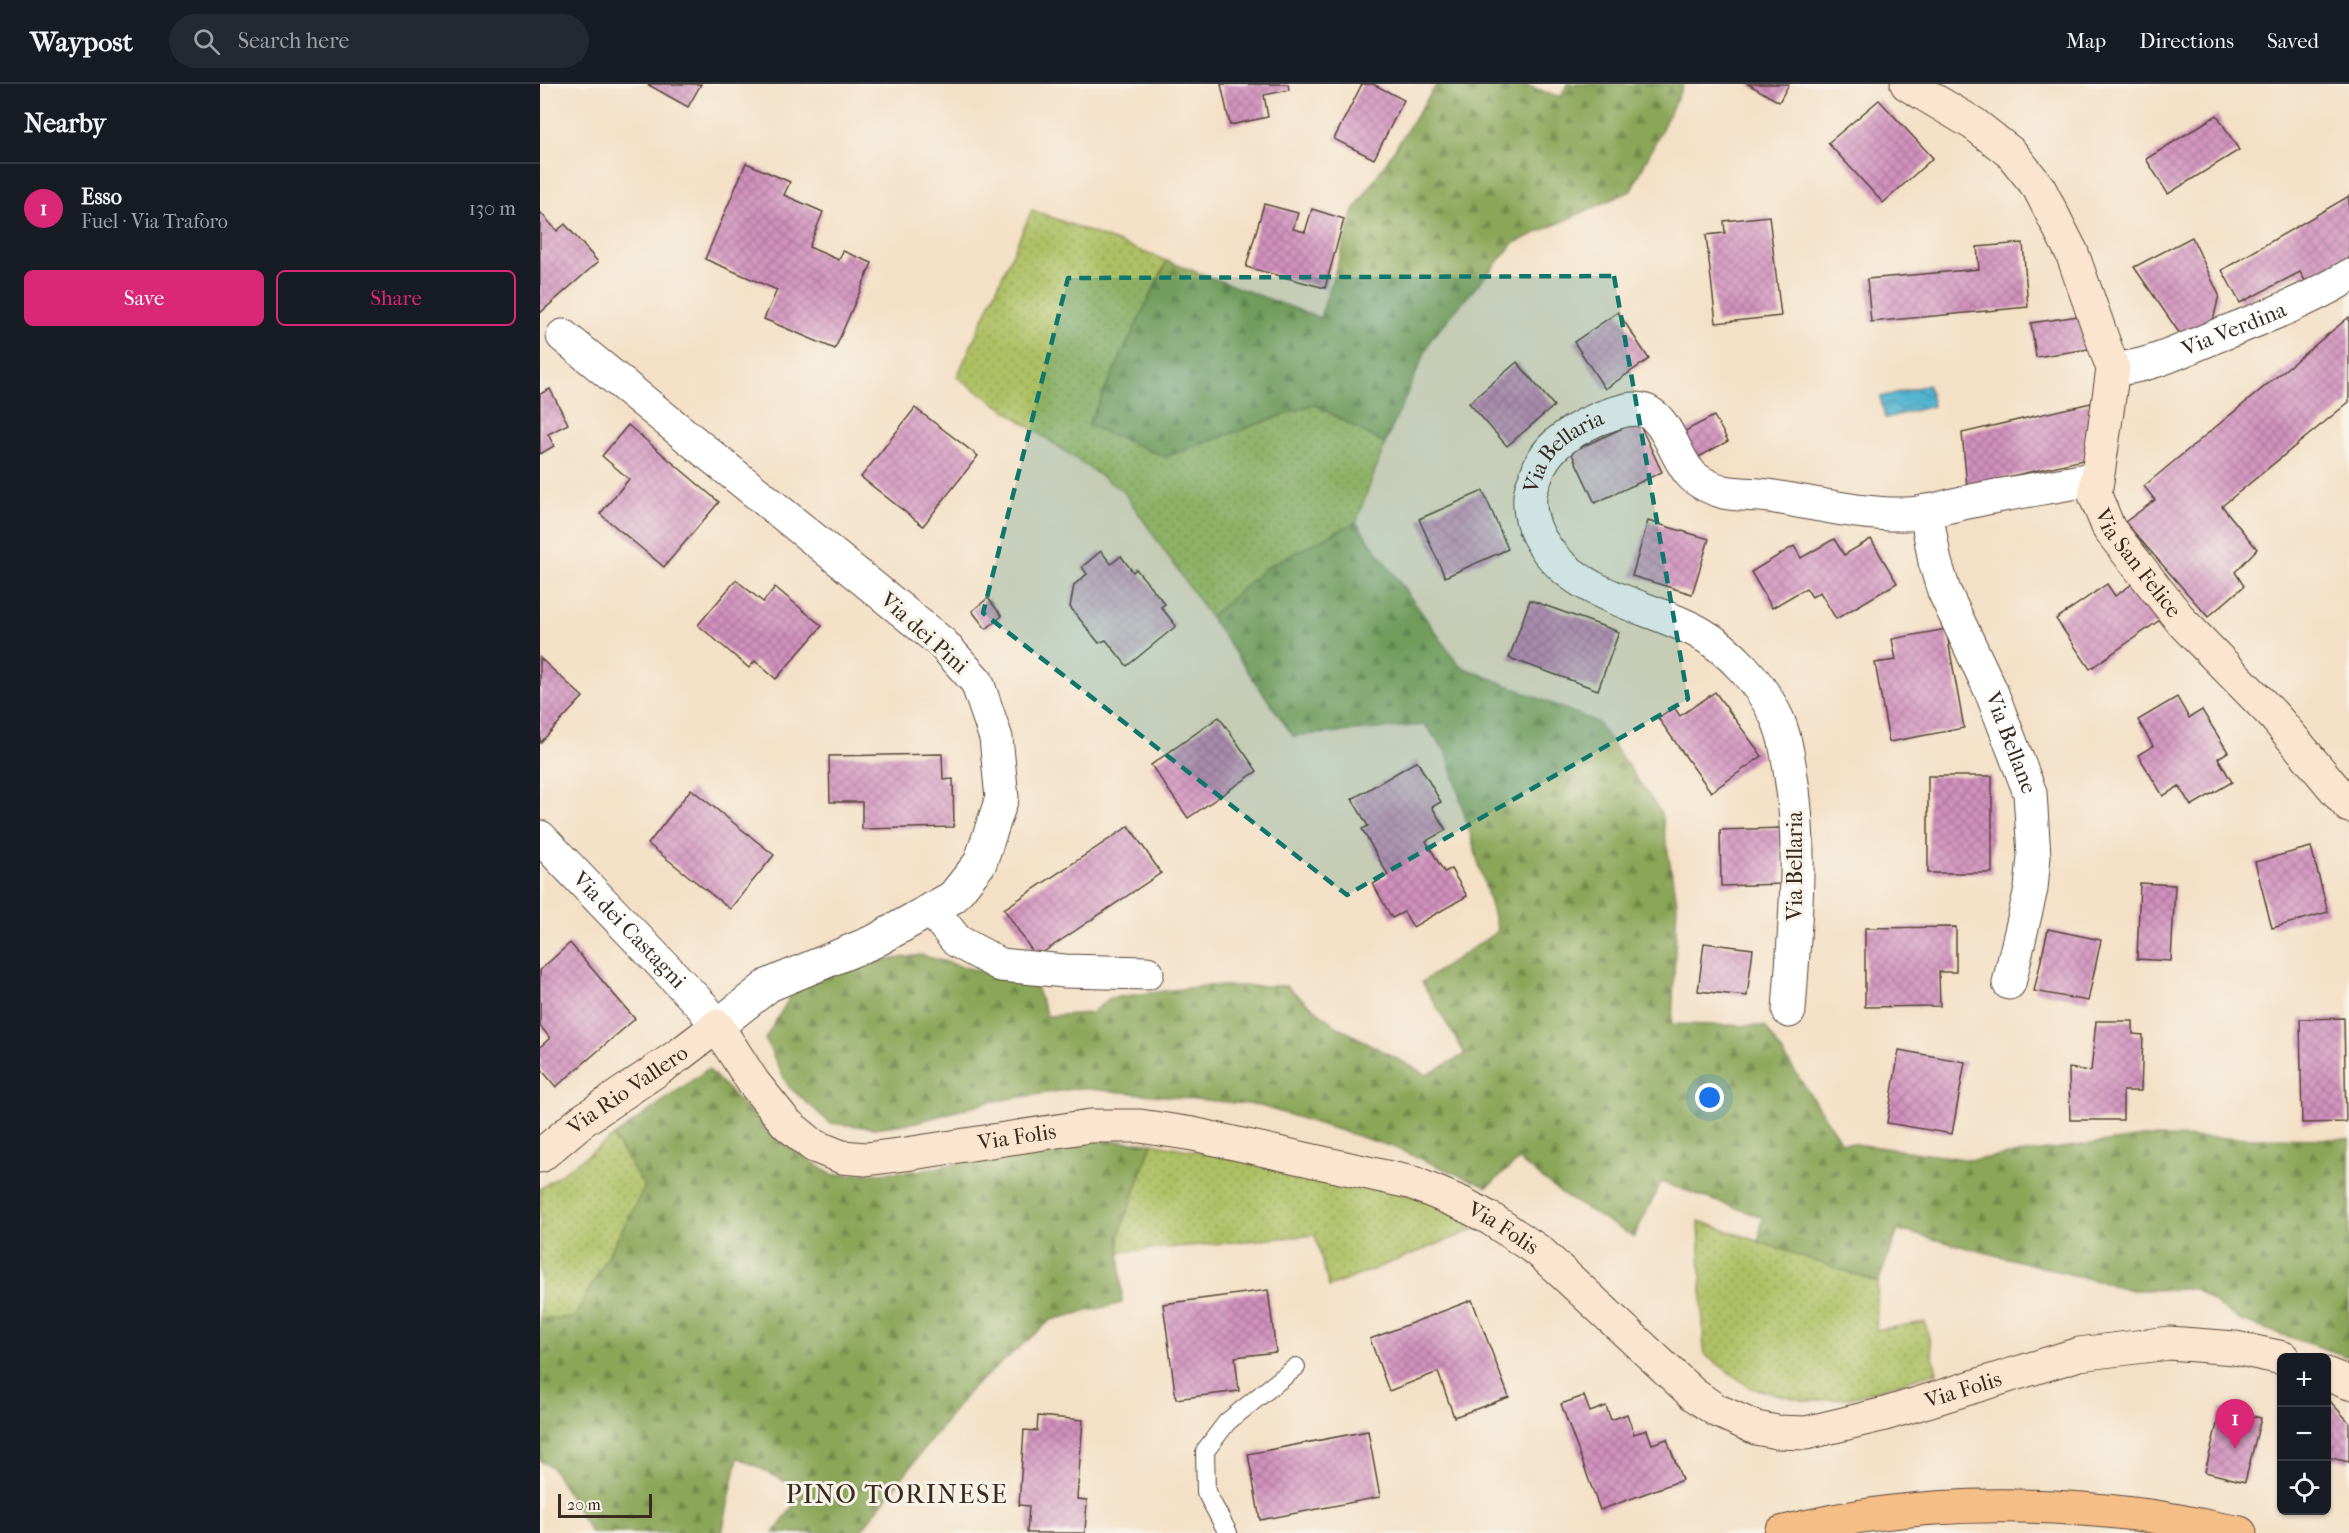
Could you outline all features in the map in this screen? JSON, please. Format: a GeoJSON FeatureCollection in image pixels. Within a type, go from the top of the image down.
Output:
{"type":"FeatureCollection","features":[{"type":"Feature","properties":{"kind":"main road"},"geometry":{"type":"LineString","coordinates":[[1781,1533],[1828,1520],[1950,1507],[2055,1507],[2143,1515],[2240,1533]]}},
{"type":"Feature","properties":{"kind":"street","name":"Via San Felice"},"geometry":{"type":"LineString","coordinates":[[1907,84],[1974,124],[2012,153],[2039,188],[2072,253],[2113,369],[2095,495],[2109,529],[2183,623],[2274,716],[2349,806]]}},
{"type":"Feature","properties":{"kind":"street","name":"Via Verdina"},"geometry":{"type":"LineString","coordinates":[[2113,369],[2158,360],[2319,295],[2349,276]]}},
{"type":"Feature","properties":{"kind":"street","name":"Via dei Pini"},"geometry":{"type":"LineString","coordinates":[[563,336],[942,643],[977,682],[996,738],[1002,798],[980,863],[953,897],[875,941],[769,985],[717,1026]]}},
{"type":"Feature","properties":{"kind":"street","name":"Via Bellaria"},"geometry":{"type":"LineString","coordinates":[[1789,1011],[1797,896],[1797,833],[1795,794],[1789,761],[1776,715],[1764,694],[1744,671],[1705,636],[1682,624],[1592,587],[1543,547],[1531,518],[1530,493],[1540,464],[1558,443],[1586,425],[1630,410],[1645,410],[1660,421],[1691,475],[1722,491],[1860,511],[1906,514],[2097,478]]}},
{"type":"Feature","properties":{"kind":"street","name":"Via Bellane"},"geometry":{"type":"LineString","coordinates":[[1926,511],[1935,562],[1944,591],[1991,691],[2031,793],[2034,856],[2031,889],[2009,983]]}},
{"type":"Feature","properties":{"kind":"street","name":"Via dei Castagni"},"geometry":{"type":"LineString","coordinates":[[540,837],[702,1006],[717,1026]]}},
{"type":"Feature","properties":{"kind":"street"},"geometry":{"type":"LineString","coordinates":[[931,909],[957,941],[1001,965],[1065,971],[1147,973]]}},
{"type":"Feature","properties":{"kind":"street","name":"Via Rio Vallero"},"geometry":{"type":"LineString","coordinates":[[540,1156],[583,1120],[679,1055],[717,1026]]}},
{"type":"Feature","properties":{"kind":"street","name":"Via Folis"},"geometry":{"type":"LineString","coordinates":[[717,1026],[753,1082],[786,1123],[814,1146],[842,1157],[866,1159],[906,1154],[1090,1126],[1140,1126],[1193,1134],[1413,1183],[1439,1192],[1491,1219],[1540,1252],[1693,1394],[1724,1415],[1756,1428],[1777,1432],[1806,1433],[1885,1414],[2079,1354],[2169,1343],[2235,1348],[2277,1357]]}},
{"type":"Feature","properties":{"kind":"street"},"geometry":{"type":"LineString","coordinates":[[2331,1376],[2349,1383]]}},
{"type":"Feature","properties":{"kind":"lane"},"geometry":{"type":"LineString","coordinates":[[1228,1533],[1206,1492],[1205,1451],[1227,1422],[1296,1367]]}},
{"type":"Feature","properties":{"kind":"highlighted area"},"geometry":{"type":"Polygon","coordinates":[[[1614,276],[1688,699],[1347,895],[983,613],[1068,278],[1614,276]]]}},
{"type":"Feature","properties":{"kind":"green space"},"geometry":{"type":"Polygon","coordinates":[[[1437,84],[1522,84],[1561,97],[1567,84],[1684,84],[1631,191],[1514,243],[1431,339],[1385,444],[1314,404],[1165,457],[1088,425],[1167,261],[1320,318],[1354,211],[1437,84]]]}},
{"type":"Feature","properties":{"kind":"green space"},"geometry":{"type":"Polygon","coordinates":[[[1032,210],[1167,261],[1088,425],[1165,457],[1314,404],[1385,444],[1356,522],[1267,567],[1210,617],[1124,492],[957,377],[1032,210]]]}},
{"type":"Feature","properties":{"kind":"green space"},"geometry":{"type":"Polygon","coordinates":[[[1356,522],[1460,666],[1597,722],[1661,813],[1677,903],[1672,1024],[1765,1026],[1841,1142],[1972,1160],[2143,1137],[2349,1139],[2349,1357],[2241,1321],[2195,1289],[2132,1290],[1898,1230],[1878,1282],[1759,1242],[1762,1217],[1661,1182],[1634,1237],[1564,1196],[1519,1160],[1487,1187],[1390,1146],[1257,1105],[1079,1088],[988,1102],[918,1122],[874,1128],[830,1123],[788,1086],[765,1039],[794,990],[858,964],[921,955],[1036,987],[1047,1016],[1091,1013],[1110,998],[1204,986],[1286,986],[1336,1026],[1427,1075],[1465,1054],[1422,982],[1498,931],[1447,753],[1425,725],[1293,736],[1210,617],[1267,567],[1356,522]]]}},
{"type":"Feature","properties":{"kind":"green space"},"geometry":{"type":"Polygon","coordinates":[[[708,1069],[777,1139],[832,1175],[918,1171],[1079,1139],[1152,1143],[1119,1236],[1122,1303],[1051,1320],[970,1390],[859,1533],[774,1533],[804,1491],[738,1457],[722,1533],[591,1533],[552,1467],[540,1461],[540,1319],[574,1318],[645,1187],[613,1137],[708,1069]]]}},
{"type":"Feature","properties":{"kind":"green space"},"geometry":{"type":"Polygon","coordinates":[[[613,1137],[645,1187],[574,1318],[540,1319],[540,1189],[613,1137]]]}},
{"type":"Feature","properties":{"kind":"green space"},"geometry":{"type":"Polygon","coordinates":[[[1152,1143],[1416,1196],[1486,1225],[1329,1287],[1315,1235],[1120,1252],[1119,1236],[1152,1143]]]}},
{"type":"Feature","properties":{"kind":"green space"},"geometry":{"type":"Polygon","coordinates":[[[1699,1221],[1878,1282],[1876,1330],[1925,1322],[1937,1372],[1851,1398],[1806,1401],[1751,1388],[1704,1354],[1699,1221]]]}},
{"type":"Feature","properties":{"kind":"water"},"geometry":{"type":"Polygon","coordinates":[[[1928,385],[1933,406],[1885,418],[1880,397],[1928,385]]]}},
{"type":"Feature","properties":{"kind":"building"},"geometry":{"type":"Polygon","coordinates":[[[647,84],[701,84],[688,107],[647,84]]]}},
{"type":"Feature","properties":{"kind":"building"},"geometry":{"type":"Polygon","coordinates":[[[1221,84],[1288,84],[1289,90],[1264,95],[1268,117],[1230,125],[1221,84]]]}},
{"type":"Feature","properties":{"kind":"building"},"geometry":{"type":"Polygon","coordinates":[[[1362,84],[1373,84],[1404,100],[1374,159],[1334,139],[1362,84]]]}},
{"type":"Feature","properties":{"kind":"building"},"geometry":{"type":"Polygon","coordinates":[[[1748,84],[1789,84],[1779,102],[1748,84]]]}},
{"type":"Feature","properties":{"kind":"building"},"geometry":{"type":"Polygon","coordinates":[[[1879,100],[1933,158],[1883,203],[1828,143],[1879,100]]]}},
{"type":"Feature","properties":{"kind":"building"},"geometry":{"type":"Polygon","coordinates":[[[2217,115],[2239,150],[2168,194],[2146,159],[2217,115]]]}},
{"type":"Feature","properties":{"kind":"building"},"geometry":{"type":"Polygon","coordinates":[[[746,163],[790,182],[784,195],[823,212],[809,247],[839,260],[843,251],[872,263],[835,349],[764,319],[777,290],[705,259],[746,163]]]}},
{"type":"Feature","properties":{"kind":"building"},"geometry":{"type":"Polygon","coordinates":[[[2349,196],[2349,259],[2307,284],[2300,272],[2240,303],[2222,270],[2349,196]]]}},
{"type":"Feature","properties":{"kind":"building"},"geometry":{"type":"Polygon","coordinates":[[[1264,204],[1298,213],[1293,229],[1305,232],[1312,209],[1344,219],[1325,288],[1246,267],[1264,204]]]}},
{"type":"Feature","properties":{"kind":"building"},"geometry":{"type":"Polygon","coordinates":[[[540,212],[557,231],[565,224],[598,262],[540,313],[540,212]]]}},
{"type":"Feature","properties":{"kind":"building"},"geometry":{"type":"Polygon","coordinates":[[[1769,216],[1781,316],[1716,323],[1706,235],[1725,233],[1724,221],[1769,216]]]}},
{"type":"Feature","properties":{"kind":"building"},"geometry":{"type":"Polygon","coordinates":[[[2192,237],[2219,295],[2213,321],[2180,334],[2134,267],[2192,237]]]}},
{"type":"Feature","properties":{"kind":"building"},"geometry":{"type":"Polygon","coordinates":[[[2023,243],[2028,307],[1871,322],[1867,279],[1979,269],[1977,247],[2023,243]]]}},
{"type":"Feature","properties":{"kind":"building"},"geometry":{"type":"Polygon","coordinates":[[[1618,312],[1649,359],[1605,389],[1574,342],[1618,312]]]}},
{"type":"Feature","properties":{"kind":"building"},"geometry":{"type":"Polygon","coordinates":[[[2085,315],[2089,349],[2036,357],[2031,323],[2085,315]]]}},
{"type":"Feature","properties":{"kind":"building"},"geometry":{"type":"Polygon","coordinates":[[[2349,317],[2349,402],[2222,506],[2257,549],[2235,572],[2244,586],[2208,617],[2125,522],[2155,500],[2144,486],[2349,317]]]}},
{"type":"Feature","properties":{"kind":"building"},"geometry":{"type":"Polygon","coordinates":[[[1517,362],[1554,406],[1507,446],[1469,403],[1517,362]]]}},
{"type":"Feature","properties":{"kind":"building"},"geometry":{"type":"Polygon","coordinates":[[[550,389],[568,424],[548,434],[554,446],[540,454],[540,394],[550,389]]]}},
{"type":"Feature","properties":{"kind":"building"},"geometry":{"type":"Polygon","coordinates":[[[2091,403],[2088,459],[1967,486],[1962,433],[2091,403]]]}},
{"type":"Feature","properties":{"kind":"building"},"geometry":{"type":"Polygon","coordinates":[[[915,408],[978,456],[923,526],[861,477],[915,408]]]}},
{"type":"Feature","properties":{"kind":"building"},"geometry":{"type":"Polygon","coordinates":[[[1714,416],[1728,441],[1697,458],[1683,432],[1714,416]]]}},
{"type":"Feature","properties":{"kind":"building"},"geometry":{"type":"Polygon","coordinates":[[[1638,421],[1662,472],[1595,503],[1571,452],[1638,421]]]}},
{"type":"Feature","properties":{"kind":"building"},"geometry":{"type":"Polygon","coordinates":[[[628,425],[719,502],[664,567],[600,514],[629,479],[602,456],[628,425]]]}},
{"type":"Feature","properties":{"kind":"building"},"geometry":{"type":"Polygon","coordinates":[[[1483,491],[1508,549],[1445,577],[1419,519],[1483,491]]]}},
{"type":"Feature","properties":{"kind":"building"},"geometry":{"type":"Polygon","coordinates":[[[1648,521],[1709,539],[1692,594],[1632,576],[1648,521]]]}},
{"type":"Feature","properties":{"kind":"building"},"geometry":{"type":"Polygon","coordinates":[[[1834,539],[1844,555],[1871,539],[1897,583],[1836,619],[1820,592],[1812,597],[1806,588],[1772,608],[1751,572],[1794,546],[1801,558],[1834,539]]]}},
{"type":"Feature","properties":{"kind":"building"},"geometry":{"type":"Polygon","coordinates":[[[1101,551],[1111,564],[1121,556],[1133,572],[1136,569],[1165,604],[1161,607],[1176,626],[1127,666],[1106,640],[1099,643],[1070,607],[1074,585],[1087,574],[1082,567],[1101,551]]]}},
{"type":"Feature","properties":{"kind":"building"},"geometry":{"type":"Polygon","coordinates":[[[736,580],[763,602],[775,587],[822,626],[776,679],[755,661],[749,668],[698,625],[736,580]]]}},
{"type":"Feature","properties":{"kind":"building"},"geometry":{"type":"Polygon","coordinates":[[[2138,580],[2164,617],[2090,669],[2056,619],[2107,584],[2115,596],[2138,580]]]}},
{"type":"Feature","properties":{"kind":"building"},"geometry":{"type":"Polygon","coordinates":[[[988,598],[1002,616],[986,629],[972,611],[988,598]]]}},
{"type":"Feature","properties":{"kind":"building"},"geometry":{"type":"Polygon","coordinates":[[[1530,600],[1619,632],[1598,690],[1509,658],[1530,600]]]}},
{"type":"Feature","properties":{"kind":"building"},"geometry":{"type":"Polygon","coordinates":[[[1946,629],[1964,728],[1889,742],[1875,663],[1896,660],[1892,639],[1946,629]]]}},
{"type":"Feature","properties":{"kind":"building"},"geometry":{"type":"Polygon","coordinates":[[[540,658],[583,697],[540,743],[540,658]]]}},
{"type":"Feature","properties":{"kind":"building"},"geometry":{"type":"Polygon","coordinates":[[[1715,692],[1762,756],[1711,792],[1658,718],[1674,707],[1680,716],[1715,692]]]}},
{"type":"Feature","properties":{"kind":"building"},"geometry":{"type":"Polygon","coordinates":[[[2177,697],[2189,718],[2202,710],[2228,752],[2218,758],[2232,782],[2191,806],[2179,786],[2163,796],[2138,755],[2153,746],[2138,720],[2177,697]]]}},
{"type":"Feature","properties":{"kind":"building"},"geometry":{"type":"Polygon","coordinates":[[[1219,717],[1257,771],[1188,818],[1151,765],[1219,717]]]}},
{"type":"Feature","properties":{"kind":"building"},"geometry":{"type":"Polygon","coordinates":[[[942,754],[943,780],[953,779],[954,827],[862,829],[862,802],[830,802],[829,756],[942,754]]]}},
{"type":"Feature","properties":{"kind":"building"},"geometry":{"type":"Polygon","coordinates":[[[1417,761],[1441,802],[1432,807],[1446,830],[1426,841],[1444,872],[1451,869],[1467,896],[1413,927],[1404,912],[1392,918],[1373,884],[1388,875],[1362,829],[1368,826],[1352,799],[1417,761]]]}},
{"type":"Feature","properties":{"kind":"building"},"geometry":{"type":"Polygon","coordinates":[[[1928,776],[1992,776],[1992,873],[1928,873],[1928,776]]]}},
{"type":"Feature","properties":{"kind":"building"},"geometry":{"type":"Polygon","coordinates":[[[691,789],[774,855],[730,909],[648,844],[691,789]]]}},
{"type":"Feature","properties":{"kind":"building"},"geometry":{"type":"Polygon","coordinates":[[[1129,826],[1161,873],[1036,957],[1004,909],[1129,826]]]}},
{"type":"Feature","properties":{"kind":"building"},"geometry":{"type":"Polygon","coordinates":[[[1780,828],[1782,884],[1721,886],[1720,830],[1780,828]]]}},
{"type":"Feature","properties":{"kind":"building"},"geometry":{"type":"Polygon","coordinates":[[[2311,847],[2328,912],[2272,928],[2255,862],[2311,847]]]}},
{"type":"Feature","properties":{"kind":"building"},"geometry":{"type":"Polygon","coordinates":[[[2140,883],[2175,885],[2171,961],[2137,959],[2140,883]]]}},
{"type":"Feature","properties":{"kind":"building"},"geometry":{"type":"Polygon","coordinates":[[[1956,927],[1956,972],[1939,972],[1940,1006],[1865,1007],[1865,928],[1956,927]]]}},
{"type":"Feature","properties":{"kind":"building"},"geometry":{"type":"Polygon","coordinates":[[[2048,929],[2101,940],[2088,1001],[2034,991],[2048,929]]]}},
{"type":"Feature","properties":{"kind":"building"},"geometry":{"type":"Polygon","coordinates":[[[570,943],[635,1019],[556,1087],[540,1068],[540,1047],[550,1038],[540,1026],[540,970],[570,943]]]}},
{"type":"Feature","properties":{"kind":"building"},"geometry":{"type":"Polygon","coordinates":[[[1704,943],[1753,949],[1747,996],[1698,991],[1704,943]]]}},
{"type":"Feature","properties":{"kind":"building"},"geometry":{"type":"Polygon","coordinates":[[[2344,1018],[2346,1122],[2302,1123],[2300,1019],[2344,1018]]]}},
{"type":"Feature","properties":{"kind":"building"},"geometry":{"type":"Polygon","coordinates":[[[2096,1021],[2133,1021],[2133,1034],[2143,1035],[2141,1091],[2123,1091],[2123,1120],[2070,1120],[2069,1068],[2091,1071],[2096,1021]]]}},
{"type":"Feature","properties":{"kind":"building"},"geometry":{"type":"Polygon","coordinates":[[[1899,1050],[1965,1062],[1952,1134],[1887,1123],[1899,1050]]]}},
{"type":"Feature","properties":{"kind":"building"},"geometry":{"type":"Polygon","coordinates":[[[1268,1290],[1276,1352],[1235,1357],[1239,1391],[1176,1399],[1163,1304],[1268,1290]]]}},
{"type":"Feature","properties":{"kind":"building"},"geometry":{"type":"Polygon","coordinates":[[[1472,1300],[1509,1397],[1454,1417],[1438,1372],[1389,1391],[1370,1339],[1472,1300]]]}},
{"type":"Feature","properties":{"kind":"building"},"geometry":{"type":"Polygon","coordinates":[[[1584,1396],[1590,1412],[1606,1406],[1611,1420],[1627,1414],[1634,1434],[1647,1430],[1652,1444],[1667,1439],[1682,1480],[1600,1510],[1561,1404],[1584,1396]]]}},
{"type":"Feature","properties":{"kind":"building"},"geometry":{"type":"Polygon","coordinates":[[[2331,1402],[2349,1422],[2349,1462],[2331,1458],[2331,1402]]]}},
{"type":"Feature","properties":{"kind":"building"},"geometry":{"type":"Polygon","coordinates":[[[2221,1408],[2261,1418],[2245,1482],[2205,1472],[2221,1408]]]}},
{"type":"Feature","properties":{"kind":"building"},"geometry":{"type":"Polygon","coordinates":[[[1038,1416],[1083,1420],[1077,1499],[1087,1500],[1085,1533],[1027,1533],[1029,1506],[1019,1505],[1024,1430],[1037,1431],[1038,1416]]]}},
{"type":"Feature","properties":{"kind":"building"},"geometry":{"type":"Polygon","coordinates":[[[1368,1431],[1380,1497],[1260,1520],[1248,1454],[1368,1431]]]}},
{"type":"Feature","properties":{"kind":"place","name":"Esso"},"geometry":{"type":"Point","coordinates":[2235,1449]}},
{"type":"Feature","properties":{"kind":"district","name":"PINO TORINESE"},"geometry":{"type":"Point","coordinates":[897,1494]}}]}
